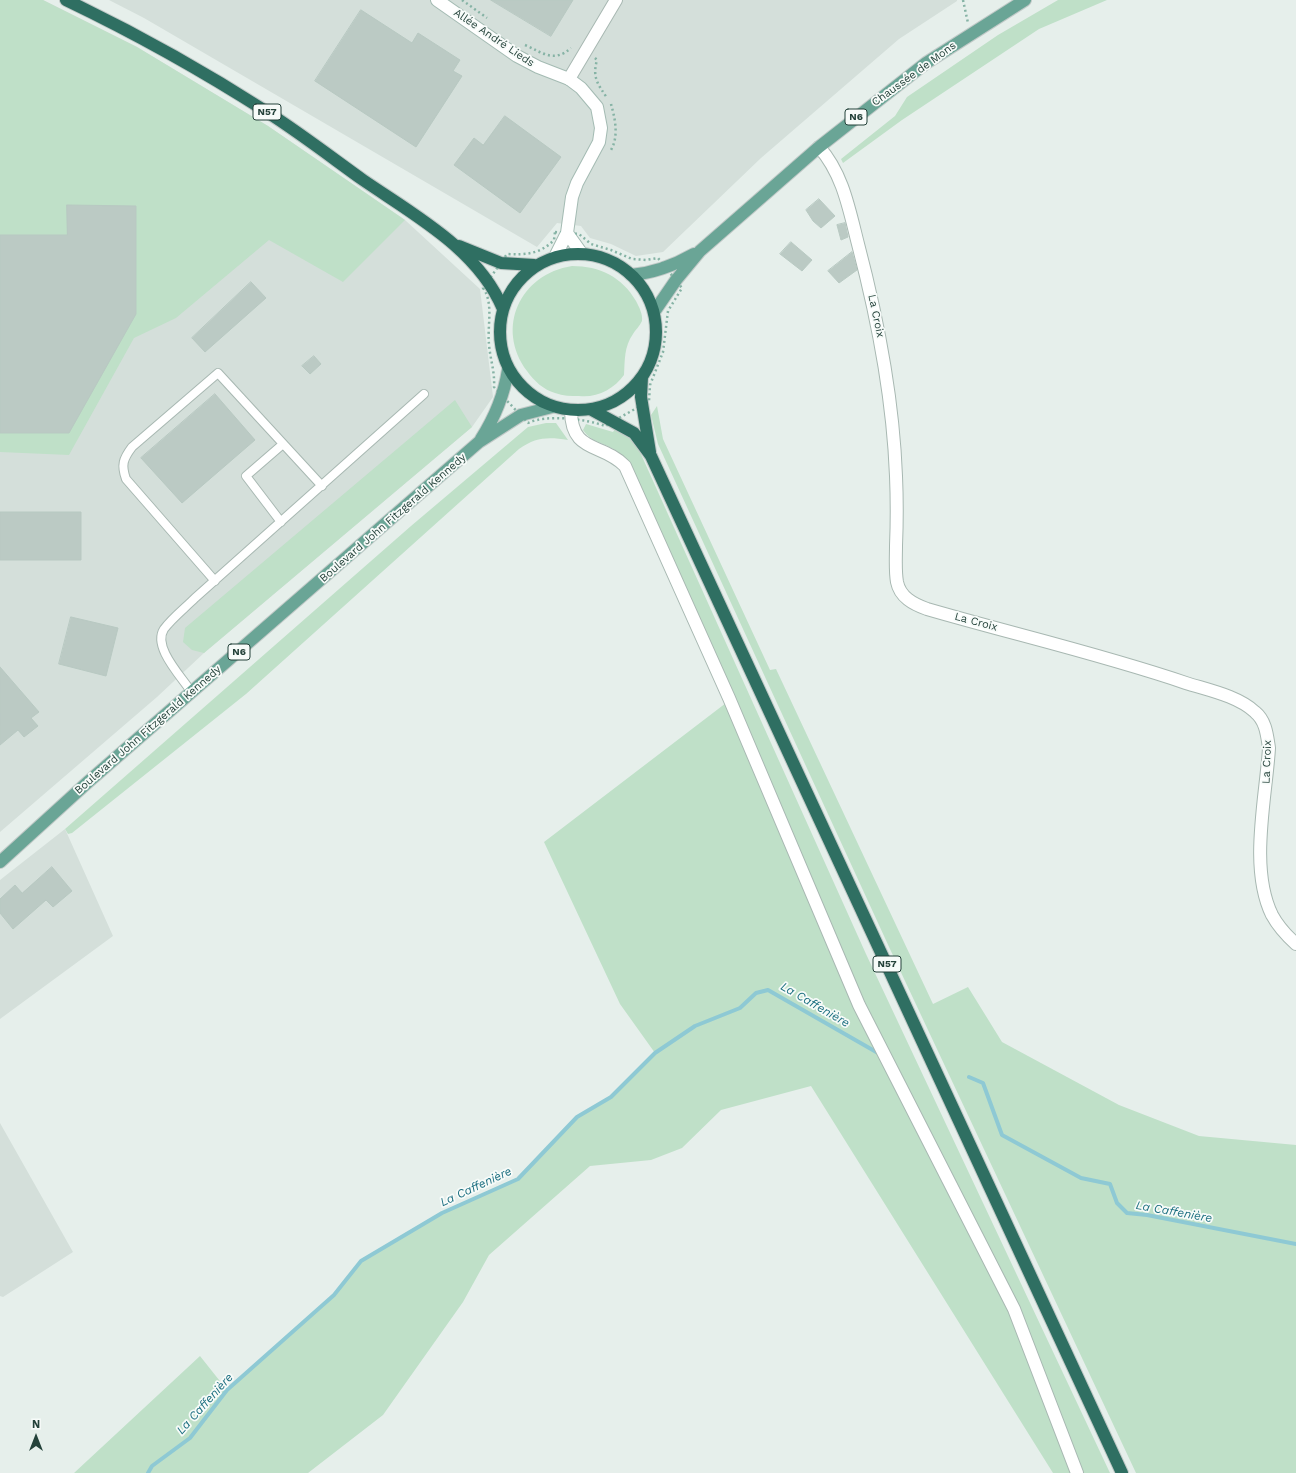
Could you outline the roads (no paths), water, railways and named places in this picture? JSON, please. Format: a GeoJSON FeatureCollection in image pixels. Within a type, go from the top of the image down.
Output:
{"type":"FeatureCollection","features":[{"type":"Feature","properties":{"kind":"highway","name":"N57"},"geometry":{"type":"LineString","coordinates":[[66,0],[110,21],[267,112],[456,245],[488,281],[496,292],[503,309]]}},
{"type":"Feature","properties":{"kind":"highway","name":"N57"},"geometry":{"type":"LineString","coordinates":[[456,245],[501,262],[534,265]]}},
{"type":"Feature","properties":{"kind":"highway"},"geometry":{"type":"LineString","coordinates":[[582,254],[606,258],[618,264],[631,275],[645,292],[654,312],[656,346],[642,377],[625,395],[614,402],[592,410],[571,410],[552,407],[532,396],[523,389],[508,370],[502,355],[500,339],[503,309],[510,293],[534,265],[555,257],[582,254]]}},
{"type":"Feature","properties":{"kind":"highway","name":"N57"},"geometry":{"type":"LineString","coordinates":[[642,377],[651,456]]}},
{"type":"Feature","properties":{"kind":"highway","name":"N57"},"geometry":{"type":"LineString","coordinates":[[592,410],[610,423],[634,433],[651,456],[1122,1473]]}},
{"type":"Feature","properties":{"kind":"main road","name":"Chaussée de Mons"},"geometry":{"type":"LineString","coordinates":[[654,312],[676,280],[700,250],[819,147],[926,63],[970,33],[1025,0]]}},
{"type":"Feature","properties":{"kind":"main road","name":"Chaussée de Mons"},"geometry":{"type":"LineString","coordinates":[[631,275],[648,273],[666,268],[700,250]]}},
{"type":"Feature","properties":{"kind":"main road","name":"Boulevard John Fitzgerald Kennedy"},"geometry":{"type":"LineString","coordinates":[[479,442],[493,420],[502,396],[508,370]]}},
{"type":"Feature","properties":{"kind":"main road","name":"Boulevard John Fitzgerald Kennedy"},"geometry":{"type":"LineString","coordinates":[[0,862],[88,782],[479,442],[521,415],[552,407]]}},
{"type":"Feature","properties":{"kind":"street","name":"Allée André Lieds"},"geometry":{"type":"LineString","coordinates":[[437,0],[517,56],[569,80],[591,98],[600,118],[601,128],[596,150],[584,169],[572,197],[567,233],[555,257]]}},
{"type":"Feature","properties":{"kind":"street"},"geometry":{"type":"LineString","coordinates":[[569,80],[616,0]]}},
{"type":"Feature","properties":{"kind":"street","name":"La Croix"},"geometry":{"type":"LineString","coordinates":[[819,147],[830,160],[840,178],[872,295],[881,339],[894,439],[897,506],[896,572],[897,583],[901,591],[910,601],[922,607],[1147,670],[1227,697],[1244,704],[1256,712],[1263,722],[1267,732],[1269,748],[1261,841],[1264,890],[1273,916],[1296,944]]}},
{"type":"Feature","properties":{"kind":"street"},"geometry":{"type":"LineString","coordinates":[[567,233],[582,254]]}},
{"type":"Feature","properties":{"kind":"street"},"geometry":{"type":"LineString","coordinates":[[571,410],[571,420],[578,438],[593,448],[609,453],[625,466],[729,698],[859,1005],[1014,1309],[1077,1473]]}},
{"type":"Feature","properties":{"kind":"lane"},"geometry":{"type":"LineString","coordinates":[[215,581],[126,479],[122,468],[125,457],[132,447],[218,374],[322,486]]}},
{"type":"Feature","properties":{"kind":"lane"},"geometry":{"type":"LineString","coordinates":[[192,693],[161,648],[161,637],[169,624],[195,598],[424,394]]}},
{"type":"Feature","properties":{"kind":"lane"},"geometry":{"type":"LineString","coordinates":[[281,522],[246,476],[283,444]]}},
{"type":"Feature","properties":{"kind":"waterway","name":"La Caffenière"},"geometry":{"type":"LineString","coordinates":[[148,1473],[152,1466],[190,1438],[227,1390],[334,1295],[361,1261],[442,1213],[518,1179],[577,1117],[611,1097],[655,1053],[695,1026],[740,1008],[756,993],[768,990],[878,1053]]}},
{"type":"Feature","properties":{"kind":"waterway","name":"La Caffenière"},"geometry":{"type":"LineString","coordinates":[[969,1077],[983,1083],[1002,1135],[1081,1178],[1110,1184],[1117,1203],[1127,1213],[1147,1215],[1296,1244]]}}]}
